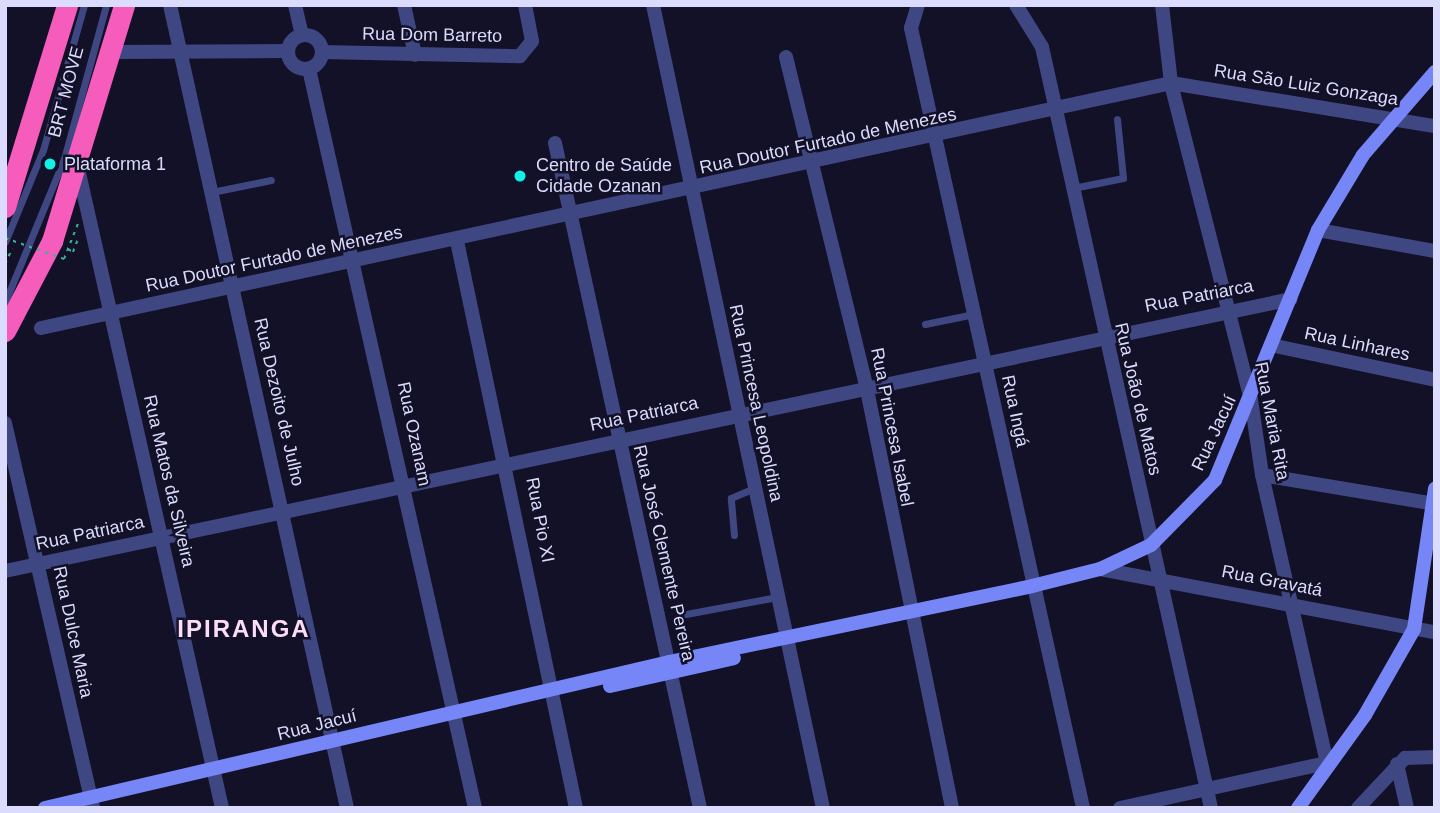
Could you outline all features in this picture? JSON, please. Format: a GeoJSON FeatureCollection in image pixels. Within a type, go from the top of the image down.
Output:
{"type":"FeatureCollection","features":[{"type":"Feature","properties":{"kind":"highway"},"geometry":{"type":"LineString","coordinates":[[5,207],[67,5]]}},
{"type":"Feature","properties":{"kind":"highway"},"geometry":{"type":"LineString","coordinates":[[5,331],[52,241],[113,52],[124,5]]}},
{"type":"Feature","properties":{"kind":"main road","name":"Rua Jacuí"},"geometry":{"type":"LineString","coordinates":[[45,808],[91,803],[332,740],[555,690],[671,668],[1032,586],[1100,569],[1151,545],[1215,480],[1251,400],[1318,230],[1394,118],[1435,72]]}},
{"type":"Feature","properties":{"kind":"main road"},"geometry":{"type":"LineString","coordinates":[[1298,808],[1327,763],[1364,715],[1414,629],[1435,489]]}},
{"type":"Feature","properties":{"kind":"street","name":"Rua Dezoito de Julho"},"geometry":{"type":"LineString","coordinates":[[170,5],[347,808]]}},
{"type":"Feature","properties":{"kind":"street"},"geometry":{"type":"LineString","coordinates":[[295,5],[302,35]]}},
{"type":"Feature","properties":{"kind":"street"},"geometry":{"type":"LineString","coordinates":[[404,5],[415,55]]}},
{"type":"Feature","properties":{"kind":"street","name":"Rua Dom Barreto"},"geometry":{"type":"LineString","coordinates":[[322,52],[520,56],[532,41],[525,5]]}},
{"type":"Feature","properties":{"kind":"street","name":"Rua Princesa Leopoldina"},"geometry":{"type":"LineString","coordinates":[[653,5],[823,808]]}},
{"type":"Feature","properties":{"kind":"street","name":"Rua Ingá"},"geometry":{"type":"LineString","coordinates":[[918,5],[911,22],[935,139],[1083,808]]}},
{"type":"Feature","properties":{"kind":"street","name":"Rua João de Matos"},"geometry":{"type":"LineString","coordinates":[[1016,5],[1042,47],[1103,335],[1211,808]]}},
{"type":"Feature","properties":{"kind":"street","name":"Rua Maria Rita"},"geometry":{"type":"LineString","coordinates":[[1162,5],[1171,83],[1251,400],[1262,475],[1327,763]]}},
{"type":"Feature","properties":{"kind":"street"},"geometry":{"type":"LineString","coordinates":[[113,52],[288,51],[302,35]]}},
{"type":"Feature","properties":{"kind":"street"},"geometry":{"type":"LineString","coordinates":[[288,51],[294,66],[309,69],[322,52],[313,37],[302,35]]}},
{"type":"Feature","properties":{"kind":"street","name":"Rua Princesa Isabel"},"geometry":{"type":"LineString","coordinates":[[786,57],[814,162],[866,385],[908,613],[952,808]]}},
{"type":"Feature","properties":{"kind":"street","name":"Rua Ozanam"},"geometry":{"type":"LineString","coordinates":[[309,69],[357,262],[475,808]]}},
{"type":"Feature","properties":{"kind":"street","name":"Rua Doutor Furtado de Menezes"},"geometry":{"type":"LineString","coordinates":[[41,328],[570,218],[814,162],[935,139],[1171,83]]}},
{"type":"Feature","properties":{"kind":"street","name":"Rua São Luiz Gonzaga"},"geometry":{"type":"LineString","coordinates":[[1171,83],[1435,126]]}},
{"type":"Feature","properties":{"kind":"street","name":"Rua José Clemente Pereira"},"geometry":{"type":"LineString","coordinates":[[555,143],[700,808]]}},
{"type":"Feature","properties":{"kind":"street","name":"Rua Matos da Silveira"},"geometry":{"type":"LineString","coordinates":[[77,164],[222,808]]}},
{"type":"Feature","properties":{"kind":"street"},"geometry":{"type":"LineString","coordinates":[[1318,230],[1435,251]]}},
{"type":"Feature","properties":{"kind":"street","name":"Rua Pio XI"},"geometry":{"type":"LineString","coordinates":[[457,241],[509,463],[576,808]]}},
{"type":"Feature","properties":{"kind":"street","name":"Rua Patriarca"},"geometry":{"type":"LineString","coordinates":[[5,571],[284,514],[405,485],[1226,308],[1291,299]]}},
{"type":"Feature","properties":{"kind":"street","name":"Rua Linhares"},"geometry":{"type":"LineString","coordinates":[[1271,345],[1435,380]]}},
{"type":"Feature","properties":{"kind":"street","name":"Rua Dulce Maria"},"geometry":{"type":"LineString","coordinates":[[5,423],[91,803]]}},
{"type":"Feature","properties":{"kind":"street"},"geometry":{"type":"LineString","coordinates":[[1262,475],[1432,504]]}},
{"type":"Feature","properties":{"kind":"street","name":"Rua Gravatá"},"geometry":{"type":"LineString","coordinates":[[1100,569],[1435,632]]}},
{"type":"Feature","properties":{"kind":"street"},"geometry":{"type":"LineString","coordinates":[[1358,808],[1397,764],[1414,755],[1435,757]]}},
{"type":"Feature","properties":{"kind":"street"},"geometry":{"type":"LineString","coordinates":[[1120,808],[1327,763]]}},
{"type":"Feature","properties":{"kind":"street"},"geometry":{"type":"LineString","coordinates":[[1397,764],[1406,808]]}},
{"type":"Feature","properties":{"kind":"lane","name":"BRT MOVE"},"geometry":{"type":"LineString","coordinates":[[5,240],[43,150],[84,5]]}},
{"type":"Feature","properties":{"kind":"lane","name":"BRT MOVE"},"geometry":{"type":"LineString","coordinates":[[5,302],[64,159],[106,5]]}},
{"type":"Feature","properties":{"kind":"lane"},"geometry":{"type":"LineString","coordinates":[[1072,188],[1123,178],[1117,119]]}},
{"type":"Feature","properties":{"kind":"lane"},"geometry":{"type":"LineString","coordinates":[[212,192],[271,180]]}},
{"type":"Feature","properties":{"kind":"lane"},"geometry":{"type":"LineString","coordinates":[[925,324],[975,314]]}},
{"type":"Feature","properties":{"kind":"lane"},"geometry":{"type":"LineString","coordinates":[[734,535],[731,498],[755,488]]}},
{"type":"Feature","properties":{"kind":"lane"},"geometry":{"type":"LineString","coordinates":[[686,614],[777,597]]}},
{"type":"Feature","properties":{"kind":"path"},"geometry":{"type":"LineString","coordinates":[[5,240],[17,237],[64,259],[79,221]]}},
{"type":"Feature","properties":{"kind":"path"},"geometry":{"type":"LineString","coordinates":[[5,264],[17,237]]}},
{"type":"Feature","properties":{"kind":"place","name":"Plataforma 1"},"geometry":{"type":"Point","coordinates":[50,164]}},
{"type":"Feature","properties":{"kind":"place","name":"Centro de Saúde Cidade Ozanan"},"geometry":{"type":"Point","coordinates":[520,176]}},
{"type":"Feature","properties":{"kind":"district","name":"IPIRANGA"},"geometry":{"type":"Point","coordinates":[244,629]}}]}
